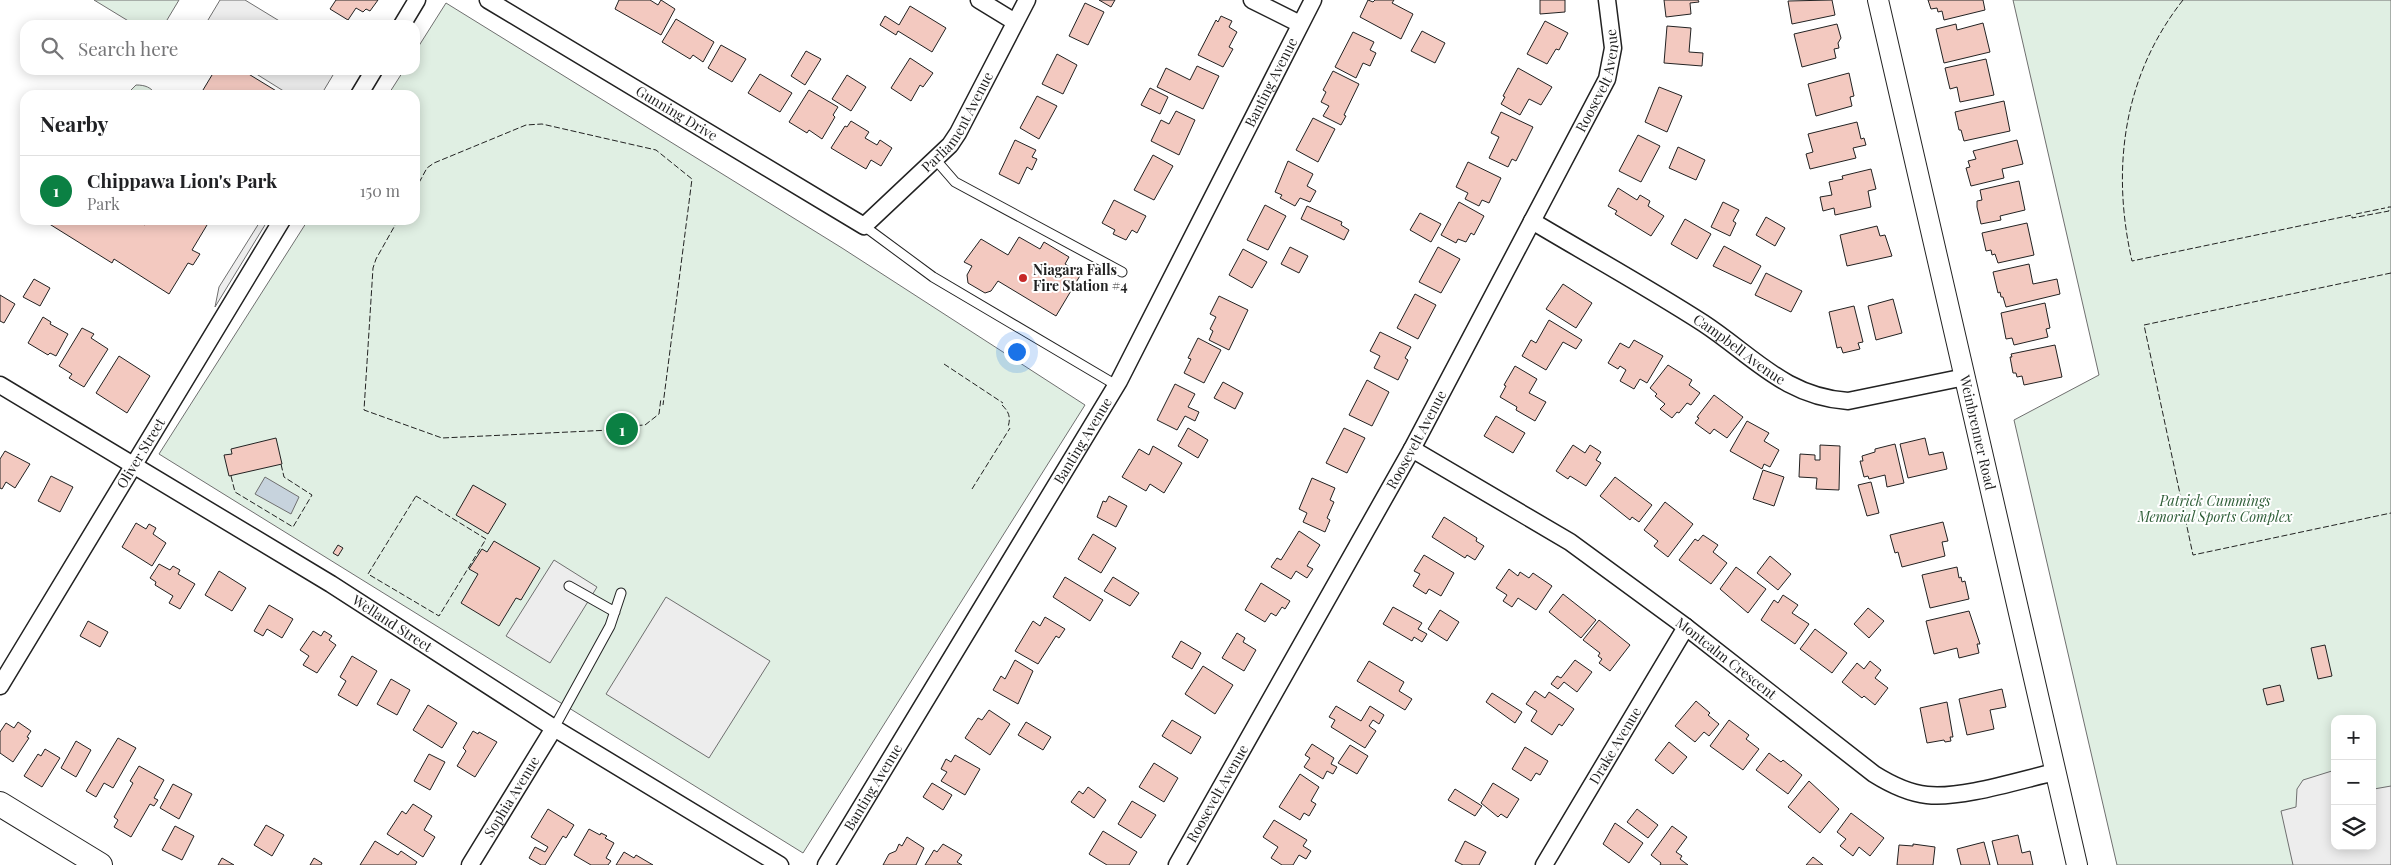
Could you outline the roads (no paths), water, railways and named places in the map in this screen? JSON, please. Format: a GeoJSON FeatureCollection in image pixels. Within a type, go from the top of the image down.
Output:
{"type":"FeatureCollection","features":[{"type":"Feature","properties":{"kind":"main road"},"geometry":{"type":"LineString","coordinates":[[0,804],[100,865]]}},
{"type":"Feature","properties":{"kind":"street"},"geometry":{"type":"LineString","coordinates":[[405,20],[417,0]]}},
{"type":"Feature","properties":{"kind":"street","name":"Gunning Drive"},"geometry":{"type":"LineString","coordinates":[[488,0],[864,226]]}},
{"type":"Feature","properties":{"kind":"street"},"geometry":{"type":"LineString","coordinates":[[978,0],[1015,22]]}},
{"type":"Feature","properties":{"kind":"street","name":"Parliament Avenue"},"geometry":{"type":"LineString","coordinates":[[864,226],[950,145],[1027,0]]}},
{"type":"Feature","properties":{"kind":"street"},"geometry":{"type":"LineString","coordinates":[[1252,0],[1300,24]]}},
{"type":"Feature","properties":{"kind":"street","name":"Banting Avenue"},"geometry":{"type":"LineString","coordinates":[[826,865],[1116,385],[1313,0]]}},
{"type":"Feature","properties":{"kind":"street","name":"Roosevelt Avenue"},"geometry":{"type":"LineString","coordinates":[[1177,865],[1412,449],[1608,79],[1613,48],[1607,0]]}},
{"type":"Feature","properties":{"kind":"street","name":"Weinbrenner Road"},"geometry":{"type":"LineString","coordinates":[[1878,0],[2077,865]]}},
{"type":"Feature","properties":{"kind":"street"},"geometry":{"type":"LineString","coordinates":[[362,90],[371,75]]}},
{"type":"Feature","properties":{"kind":"street","name":"Campbell Avenue"},"geometry":{"type":"LineString","coordinates":[[1532,220],[1704,324],[1800,392],[1832,400],[1848,401],[1965,377]]}},
{"type":"Feature","properties":{"kind":"street","name":"Oliver Street"},"geometry":{"type":"LineString","coordinates":[[0,686],[279,225]]}},
{"type":"Feature","properties":{"kind":"street","name":"Welland Street"},"geometry":{"type":"LineString","coordinates":[[0,385],[330,584],[554,728],[780,865]]}},
{"type":"Feature","properties":{"kind":"street","name":"Montcalm Crescent"},"geometry":{"type":"LineString","coordinates":[[1412,449],[1549,528],[1686,627],[1874,774],[1902,789],[1927,795],[1942,796],[2056,772]]}},
{"type":"Feature","properties":{"kind":"street","name":"Drake Avenue"},"geometry":{"type":"LineString","coordinates":[[1544,865],[1686,627]]}},
{"type":"Feature","properties":{"kind":"street","name":"Sophia Avenue"},"geometry":{"type":"LineString","coordinates":[[470,865],[554,728]]}},
{"type":"Feature","properties":{"kind":"lane"},"geometry":{"type":"LineString","coordinates":[[935,159],[955,182],[1122,272]]}},
{"type":"Feature","properties":{"kind":"lane"},"geometry":{"type":"LineString","coordinates":[[864,226],[941,282],[1116,385]]}},
{"type":"Feature","properties":{"kind":"lane"},"geometry":{"type":"LineString","coordinates":[[568,586],[615,612]]}},
{"type":"Feature","properties":{"kind":"lane"},"geometry":{"type":"LineString","coordinates":[[554,728],[610,626],[621,593]]}},
{"type":"Feature","properties":{"kind":"place","name":"Niagara Falls Fire Station #4"},"geometry":{"type":"Point","coordinates":[1023,278]}},
{"type":"Feature","properties":{"kind":"place","name":"Chippawa Lion's Park"},"geometry":{"type":"Point","coordinates":[622,429]}},
{"type":"Feature","properties":{"kind":"park label","name":"Patrick Cummings Memorial Sports Complex"},"geometry":{"type":"Point","coordinates":[2215,510]}}]}
